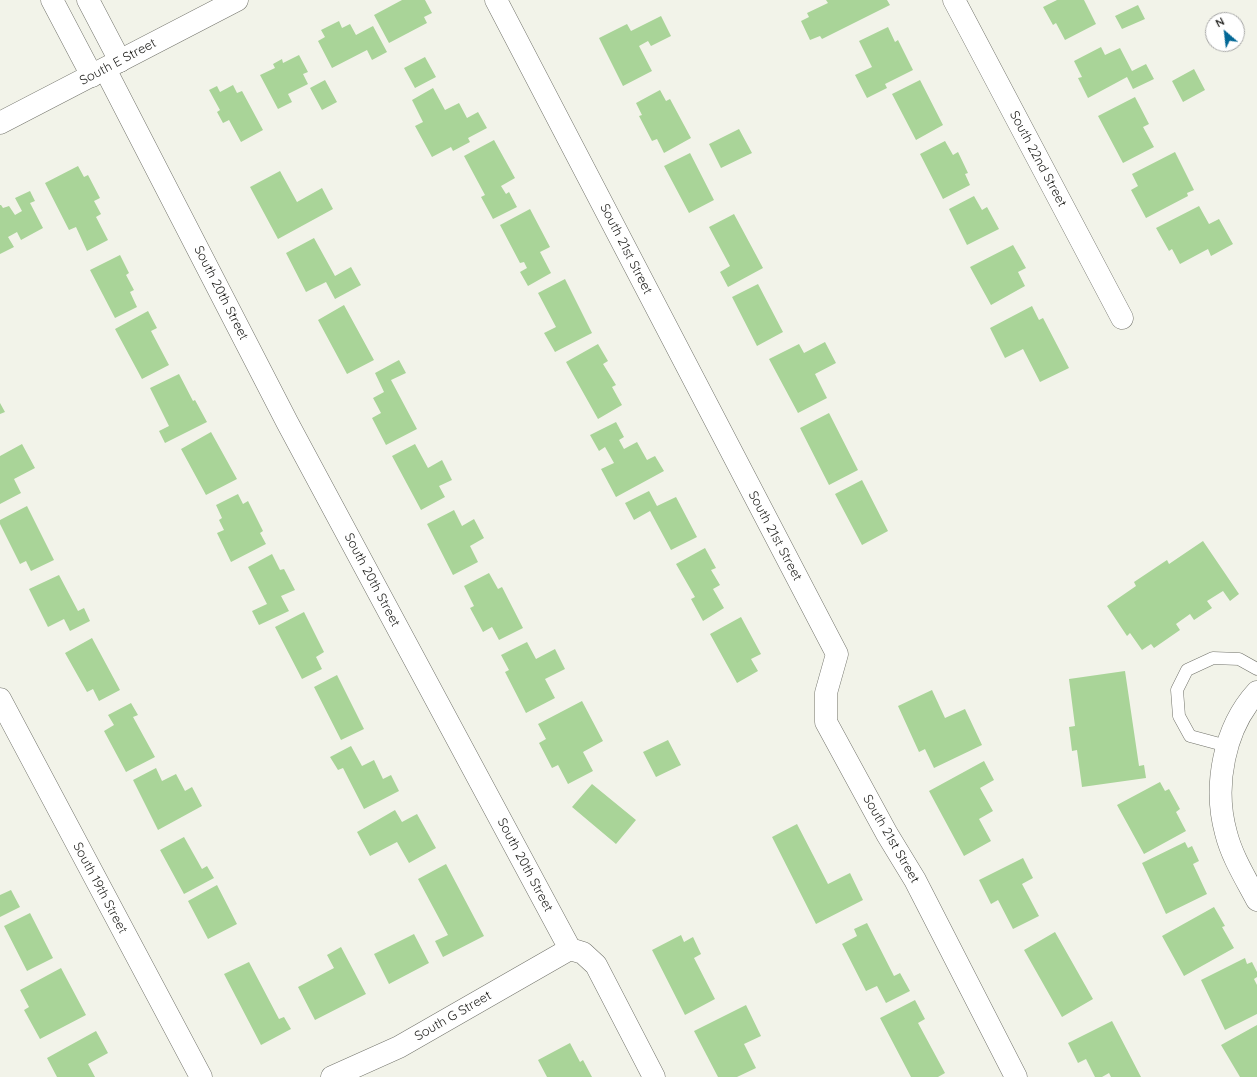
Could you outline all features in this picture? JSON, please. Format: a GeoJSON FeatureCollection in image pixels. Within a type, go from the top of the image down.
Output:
{"type":"FeatureCollection","features":[{"type":"Feature","properties":{"kind":"street","name":"South 20th Street"},"geometry":{"type":"LineString","coordinates":[[52,0],[106,68],[290,428],[570,949]]}},
{"type":"Feature","properties":{"kind":"street","name":"South 20th Street"},"geometry":{"type":"LineString","coordinates":[[88,0],[106,68]]}},
{"type":"Feature","properties":{"kind":"street","name":"South E Street"},"geometry":{"type":"LineString","coordinates":[[0,123],[237,0]]}},
{"type":"Feature","properties":{"kind":"street","name":"South 21st Street"},"geometry":{"type":"LineString","coordinates":[[496,0],[836,654],[826,693],[826,722],[887,834],[915,880],[1016,1077]]}},
{"type":"Feature","properties":{"kind":"street","name":"South 22nd Street"},"geometry":{"type":"LineString","coordinates":[[954,0],[1122,318]]}},
{"type":"Feature","properties":{"kind":"street"},"geometry":{"type":"LineString","coordinates":[[1257,692],[1238,719],[1227,746],[1222,774],[1221,804],[1226,833],[1239,866],[1257,900]]}},
{"type":"Feature","properties":{"kind":"street","name":"South 19th Street"},"geometry":{"type":"LineString","coordinates":[[3,711],[201,1077]]}},
{"type":"Feature","properties":{"kind":"street","name":"South G Street"},"geometry":{"type":"LineString","coordinates":[[332,1077],[399,1047],[570,949]]}},
{"type":"Feature","properties":{"kind":"street"},"geometry":{"type":"LineString","coordinates":[[570,949],[583,953],[596,965],[654,1077]]}},
{"type":"Feature","properties":{"kind":"lane"},"geometry":{"type":"LineString","coordinates":[[1227,746],[1190,736],[1179,716],[1177,690],[1187,670],[1213,658],[1239,659],[1257,669]]}},
{"type":"Feature","properties":{"kind":"building"},"geometry":{"type":"Polygon","coordinates":[[[402,0],[425,0],[432,13],[424,17],[427,23],[389,43],[374,15],[402,0]]]}},
{"type":"Feature","properties":{"kind":"building"},"geometry":{"type":"Polygon","coordinates":[[[826,0],[887,0],[890,5],[822,39],[820,36],[810,40],[801,21],[809,17],[807,13],[828,3],[826,0]]]}},
{"type":"Feature","properties":{"kind":"building"},"geometry":{"type":"Polygon","coordinates":[[[1057,0],[1084,0],[1096,24],[1065,40],[1056,23],[1053,25],[1043,7],[1057,0]]]}},
{"type":"Feature","properties":{"kind":"building"},"geometry":{"type":"Polygon","coordinates":[[[1138,5],[1145,19],[1122,29],[1115,16],[1138,5]]]}},
{"type":"Feature","properties":{"kind":"building"},"geometry":{"type":"Polygon","coordinates":[[[661,16],[671,36],[651,46],[648,41],[639,46],[652,71],[623,86],[599,38],[627,24],[631,31],[661,16]]]}},
{"type":"Feature","properties":{"kind":"building"},"geometry":{"type":"Polygon","coordinates":[[[339,21],[342,28],[350,24],[356,35],[373,26],[387,52],[372,60],[367,50],[332,68],[318,41],[325,37],[321,30],[339,21]]]}},
{"type":"Feature","properties":{"kind":"building"},"geometry":{"type":"Polygon","coordinates":[[[888,27],[895,42],[898,40],[913,70],[885,84],[887,88],[867,98],[855,75],[872,67],[859,41],[888,27]]]}},
{"type":"Feature","properties":{"kind":"building"},"geometry":{"type":"Polygon","coordinates":[[[1101,47],[1105,55],[1120,48],[1132,71],[1146,64],[1154,79],[1133,89],[1127,77],[1088,98],[1078,78],[1082,77],[1074,61],[1101,47]]]}},
{"type":"Feature","properties":{"kind":"building"},"geometry":{"type":"Polygon","coordinates":[[[299,55],[308,72],[303,74],[308,84],[288,94],[292,102],[278,109],[260,75],[275,68],[273,64],[282,59],[283,63],[299,55]]]}},
{"type":"Feature","properties":{"kind":"building"},"geometry":{"type":"Polygon","coordinates":[[[425,57],[436,77],[415,88],[404,68],[425,57]]]}},
{"type":"Feature","properties":{"kind":"building"},"geometry":{"type":"Polygon","coordinates":[[[1194,69],[1205,90],[1183,102],[1172,81],[1194,69]]]}},
{"type":"Feature","properties":{"kind":"building"},"geometry":{"type":"Polygon","coordinates":[[[325,80],[337,102],[322,110],[310,88],[325,80]]]}},
{"type":"Feature","properties":{"kind":"building"},"geometry":{"type":"Polygon","coordinates":[[[920,80],[943,125],[916,140],[892,94],[920,80]]]}},
{"type":"Feature","properties":{"kind":"building"},"geometry":{"type":"Polygon","coordinates":[[[233,85],[237,93],[242,91],[263,130],[241,142],[229,120],[223,123],[217,112],[220,110],[209,90],[217,86],[220,92],[233,85]]]}},
{"type":"Feature","properties":{"kind":"building"},"geometry":{"type":"Polygon","coordinates":[[[433,88],[445,110],[459,103],[467,118],[478,112],[487,128],[468,138],[470,142],[453,151],[451,147],[432,157],[415,126],[423,122],[412,100],[433,88]]]}},
{"type":"Feature","properties":{"kind":"building"},"geometry":{"type":"Polygon","coordinates":[[[660,90],[666,101],[670,99],[691,138],[664,153],[657,139],[652,141],[639,116],[642,115],[636,103],[660,90]]]}},
{"type":"Feature","properties":{"kind":"building"},"geometry":{"type":"Polygon","coordinates":[[[1135,97],[1149,124],[1143,127],[1154,147],[1123,163],[1098,116],[1135,97]]]}},
{"type":"Feature","properties":{"kind":"building"},"geometry":{"type":"Polygon","coordinates":[[[739,129],[752,153],[721,168],[709,144],[739,129]]]}},
{"type":"Feature","properties":{"kind":"building"},"geometry":{"type":"Polygon","coordinates":[[[494,140],[515,178],[501,186],[506,194],[509,192],[517,207],[493,219],[481,197],[485,195],[464,156],[494,140]]]}},
{"type":"Feature","properties":{"kind":"building"},"geometry":{"type":"Polygon","coordinates":[[[945,141],[953,155],[958,152],[968,173],[965,174],[970,185],[943,199],[920,154],[945,141]]]}},
{"type":"Feature","properties":{"kind":"building"},"geometry":{"type":"Polygon","coordinates":[[[1175,152],[1194,190],[1187,193],[1188,196],[1146,218],[1131,190],[1138,186],[1132,174],[1175,152]]]}},
{"type":"Feature","properties":{"kind":"building"},"geometry":{"type":"Polygon","coordinates":[[[690,153],[714,200],[689,213],[664,166],[690,153]]]}},
{"type":"Feature","properties":{"kind":"building"},"geometry":{"type":"Polygon","coordinates":[[[78,166],[84,177],[88,175],[100,198],[94,201],[101,214],[96,217],[108,240],[87,251],[76,227],[69,230],[45,183],[78,166]]]}},
{"type":"Feature","properties":{"kind":"building"},"geometry":{"type":"Polygon","coordinates":[[[280,171],[297,202],[322,188],[333,209],[278,239],[250,187],[280,171]]]}},
{"type":"Feature","properties":{"kind":"building"},"geometry":{"type":"Polygon","coordinates":[[[30,191],[35,201],[30,203],[43,228],[21,240],[17,232],[8,237],[14,247],[0,254],[0,205],[3,208],[9,206],[15,215],[22,211],[15,198],[30,191]]]}},
{"type":"Feature","properties":{"kind":"building"},"geometry":{"type":"Polygon","coordinates":[[[974,196],[982,210],[987,207],[999,229],[967,245],[949,209],[974,196]]]}},
{"type":"Feature","properties":{"kind":"building"},"geometry":{"type":"Polygon","coordinates":[[[1199,206],[1209,224],[1219,219],[1233,244],[1211,256],[1208,249],[1180,264],[1172,249],[1169,251],[1156,228],[1199,206]]]}},
{"type":"Feature","properties":{"kind":"building"},"geometry":{"type":"Polygon","coordinates":[[[530,209],[550,247],[540,252],[551,273],[528,286],[520,272],[527,268],[524,262],[520,263],[500,225],[530,209]]]}},
{"type":"Feature","properties":{"kind":"building"},"geometry":{"type":"Polygon","coordinates":[[[734,214],[763,268],[728,287],[720,272],[730,266],[709,227],[734,214]]]}},
{"type":"Feature","properties":{"kind":"building"},"geometry":{"type":"Polygon","coordinates":[[[314,238],[335,276],[351,267],[361,285],[335,299],[326,282],[306,292],[286,253],[314,238]]]}},
{"type":"Feature","properties":{"kind":"building"},"geometry":{"type":"Polygon","coordinates":[[[1013,245],[1026,268],[1018,272],[1025,286],[991,305],[970,267],[1013,245]]]}},
{"type":"Feature","properties":{"kind":"building"},"geometry":{"type":"Polygon","coordinates":[[[120,255],[129,273],[126,275],[134,290],[130,292],[137,307],[115,318],[90,270],[120,255]]]}},
{"type":"Feature","properties":{"kind":"building"},"geometry":{"type":"Polygon","coordinates":[[[565,279],[592,333],[555,352],[544,333],[556,327],[538,293],[565,279]]]}},
{"type":"Feature","properties":{"kind":"building"},"geometry":{"type":"Polygon","coordinates":[[[758,284],[783,332],[757,346],[732,297],[758,284]]]}},
{"type":"Feature","properties":{"kind":"building"},"geometry":{"type":"Polygon","coordinates":[[[344,305],[374,360],[347,374],[318,320],[344,305]]]}},
{"type":"Feature","properties":{"kind":"building"},"geometry":{"type":"Polygon","coordinates":[[[1032,306],[1039,320],[1043,318],[1069,368],[1040,382],[1023,349],[1005,358],[990,328],[1032,306]]]}},
{"type":"Feature","properties":{"kind":"building"},"geometry":{"type":"Polygon","coordinates":[[[148,311],[157,328],[151,331],[169,365],[142,379],[115,329],[148,311]]]}},
{"type":"Feature","properties":{"kind":"building"},"geometry":{"type":"Polygon","coordinates":[[[825,342],[836,363],[815,374],[827,398],[798,413],[769,359],[799,344],[804,353],[825,342]]]}},
{"type":"Feature","properties":{"kind":"building"},"geometry":{"type":"Polygon","coordinates":[[[598,344],[608,361],[603,364],[616,385],[612,387],[622,405],[598,419],[566,362],[598,344]]]}},
{"type":"Feature","properties":{"kind":"building"},"geometry":{"type":"Polygon","coordinates":[[[399,360],[406,373],[391,380],[417,429],[386,445],[372,418],[381,413],[373,398],[384,392],[375,373],[399,360]]]}},
{"type":"Feature","properties":{"kind":"building"},"geometry":{"type":"Polygon","coordinates":[[[179,374],[193,401],[195,400],[207,422],[165,443],[159,431],[169,426],[150,388],[179,374]]]}},
{"type":"Feature","properties":{"kind":"building"},"geometry":{"type":"Polygon","coordinates":[[[0,403],[5,412],[0,414],[0,403]]]}},
{"type":"Feature","properties":{"kind":"building"},"geometry":{"type":"Polygon","coordinates":[[[829,413],[858,470],[829,485],[800,428],[829,413]]]}},
{"type":"Feature","properties":{"kind":"building"},"geometry":{"type":"Polygon","coordinates":[[[616,422],[624,437],[619,440],[624,449],[637,442],[647,460],[655,456],[664,471],[616,497],[601,469],[614,463],[605,447],[599,451],[590,435],[616,422]]]}},
{"type":"Feature","properties":{"kind":"building"},"geometry":{"type":"Polygon","coordinates":[[[211,432],[237,479],[206,495],[181,449],[211,432]]]}},
{"type":"Feature","properties":{"kind":"building"},"geometry":{"type":"Polygon","coordinates":[[[22,444],[35,468],[14,479],[21,493],[0,504],[0,456],[22,444]]]}},
{"type":"Feature","properties":{"kind":"building"},"geometry":{"type":"Polygon","coordinates":[[[415,444],[428,468],[442,460],[452,480],[439,486],[445,497],[421,510],[392,456],[415,444]]]}},
{"type":"Feature","properties":{"kind":"building"},"geometry":{"type":"Polygon","coordinates":[[[862,480],[888,531],[862,545],[835,494],[862,480]]]}},
{"type":"Feature","properties":{"kind":"building"},"geometry":{"type":"Polygon","coordinates":[[[649,491],[657,506],[676,497],[697,537],[671,550],[650,511],[634,520],[625,503],[649,491]]]}},
{"type":"Feature","properties":{"kind":"building"},"geometry":{"type":"Polygon","coordinates":[[[238,494],[243,504],[248,501],[263,531],[260,533],[266,544],[231,562],[217,533],[224,530],[219,520],[222,518],[216,505],[238,494]]]}},
{"type":"Feature","properties":{"kind":"building"},"geometry":{"type":"Polygon","coordinates":[[[27,506],[54,560],[31,571],[26,561],[20,564],[0,524],[0,520],[27,506]]]}},
{"type":"Feature","properties":{"kind":"building"},"geometry":{"type":"Polygon","coordinates":[[[454,510],[462,526],[474,519],[484,538],[470,546],[478,562],[453,575],[427,524],[454,510]]]}},
{"type":"Feature","properties":{"kind":"building"},"geometry":{"type":"Polygon","coordinates":[[[1203,541],[1239,594],[1230,601],[1223,591],[1207,601],[1212,608],[1194,620],[1190,614],[1176,624],[1180,630],[1154,648],[1151,644],[1142,650],[1130,633],[1127,636],[1107,606],[1136,586],[1134,582],[1167,560],[1169,564],[1203,541]]]}},
{"type":"Feature","properties":{"kind":"building"},"geometry":{"type":"Polygon","coordinates":[[[705,548],[716,568],[711,570],[720,585],[713,589],[724,608],[703,621],[691,599],[695,597],[676,564],[705,548]]]}},
{"type":"Feature","properties":{"kind":"building"},"geometry":{"type":"Polygon","coordinates":[[[272,554],[280,570],[284,569],[295,590],[281,596],[289,611],[259,625],[252,611],[267,604],[248,567],[272,554]]]}},
{"type":"Feature","properties":{"kind":"building"},"geometry":{"type":"Polygon","coordinates":[[[489,573],[498,589],[502,587],[523,628],[499,640],[492,627],[483,632],[470,608],[474,606],[464,586],[489,573]]]}},
{"type":"Feature","properties":{"kind":"building"},"geometry":{"type":"Polygon","coordinates":[[[59,575],[78,611],[84,608],[90,621],[70,631],[64,619],[48,627],[29,589],[59,575]]]}},
{"type":"Feature","properties":{"kind":"building"},"geometry":{"type":"Polygon","coordinates":[[[304,612],[324,652],[316,657],[322,669],[302,679],[275,627],[304,612]]]}},
{"type":"Feature","properties":{"kind":"building"},"geometry":{"type":"Polygon","coordinates":[[[741,617],[761,654],[751,659],[758,671],[737,683],[710,634],[741,617]]]}},
{"type":"Feature","properties":{"kind":"building"},"geometry":{"type":"Polygon","coordinates":[[[92,638],[120,690],[99,701],[93,689],[87,692],[65,653],[92,638]]]}},
{"type":"Feature","properties":{"kind":"building"},"geometry":{"type":"Polygon","coordinates":[[[527,642],[536,659],[555,649],[565,669],[545,679],[555,698],[526,713],[505,672],[509,670],[501,655],[527,642]]]}},
{"type":"Feature","properties":{"kind":"building"},"geometry":{"type":"Polygon","coordinates":[[[1125,671],[1139,766],[1144,765],[1146,778],[1082,787],[1077,750],[1072,751],[1069,727],[1075,726],[1069,679],[1125,671]]]}},
{"type":"Feature","properties":{"kind":"building"},"geometry":{"type":"Polygon","coordinates":[[[337,675],[364,729],[341,740],[314,687],[337,675]]]}},
{"type":"Feature","properties":{"kind":"building"},"geometry":{"type":"Polygon","coordinates":[[[932,690],[945,718],[965,709],[982,745],[934,768],[925,749],[919,752],[898,706],[932,690]]]}},
{"type":"Feature","properties":{"kind":"building"},"geometry":{"type":"Polygon","coordinates":[[[582,701],[603,741],[583,752],[593,771],[568,784],[558,765],[552,768],[539,743],[546,739],[538,724],[582,701]]]}},
{"type":"Feature","properties":{"kind":"building"},"geometry":{"type":"Polygon","coordinates":[[[131,703],[138,715],[133,717],[155,757],[126,772],[104,731],[114,725],[108,715],[131,703]]]}},
{"type":"Feature","properties":{"kind":"building"},"geometry":{"type":"Polygon","coordinates":[[[668,740],[681,765],[656,777],[643,752],[668,740]]]}},
{"type":"Feature","properties":{"kind":"building"},"geometry":{"type":"Polygon","coordinates":[[[351,746],[362,766],[374,760],[383,779],[391,775],[399,791],[364,809],[343,768],[338,770],[330,757],[351,746]]]}},
{"type":"Feature","properties":{"kind":"building"},"geometry":{"type":"Polygon","coordinates":[[[984,761],[994,780],[980,788],[993,811],[979,819],[991,841],[964,856],[929,791],[984,761]]]}},
{"type":"Feature","properties":{"kind":"building"},"geometry":{"type":"Polygon","coordinates":[[[156,768],[162,781],[176,774],[185,791],[192,787],[202,806],[158,830],[133,780],[156,768]]]}},
{"type":"Feature","properties":{"kind":"building"},"geometry":{"type":"Polygon","coordinates":[[[1160,782],[1165,791],[1169,789],[1180,809],[1176,812],[1186,831],[1144,854],[1117,805],[1160,782]]]}},
{"type":"Feature","properties":{"kind":"building"},"geometry":{"type":"Polygon","coordinates":[[[592,784],[636,820],[616,844],[572,807],[592,784]]]}},
{"type":"Feature","properties":{"kind":"building"},"geometry":{"type":"Polygon","coordinates":[[[395,810],[402,822],[417,814],[436,848],[409,863],[397,842],[370,856],[357,832],[395,810]]]}},
{"type":"Feature","properties":{"kind":"building"},"geometry":{"type":"Polygon","coordinates":[[[797,824],[828,884],[850,873],[863,900],[816,924],[772,837],[797,824]]]}},
{"type":"Feature","properties":{"kind":"building"},"geometry":{"type":"Polygon","coordinates":[[[184,837],[202,869],[207,866],[214,878],[184,894],[160,850],[184,837]]]}},
{"type":"Feature","properties":{"kind":"building"},"geometry":{"type":"Polygon","coordinates":[[[1185,842],[1188,848],[1192,846],[1199,861],[1193,864],[1207,894],[1166,914],[1142,863],[1185,842]]]}},
{"type":"Feature","properties":{"kind":"building"},"geometry":{"type":"Polygon","coordinates":[[[1023,858],[1033,878],[1022,884],[1039,916],[1013,929],[998,900],[991,904],[979,880],[1023,858]]]}},
{"type":"Feature","properties":{"kind":"building"},"geometry":{"type":"Polygon","coordinates":[[[446,864],[484,936],[443,957],[435,941],[448,935],[418,879],[446,864]]]}},
{"type":"Feature","properties":{"kind":"building"},"geometry":{"type":"Polygon","coordinates":[[[217,885],[237,924],[208,939],[188,901],[217,885]]]}},
{"type":"Feature","properties":{"kind":"building"},"geometry":{"type":"Polygon","coordinates":[[[11,890],[20,907],[0,917],[0,895],[11,890]]]}},
{"type":"Feature","properties":{"kind":"building"},"geometry":{"type":"Polygon","coordinates":[[[1214,907],[1225,926],[1222,927],[1234,948],[1184,976],[1162,936],[1214,907]]]}},
{"type":"Feature","properties":{"kind":"building"},"geometry":{"type":"Polygon","coordinates":[[[30,913],[53,958],[27,971],[4,926],[30,913]]]}},
{"type":"Feature","properties":{"kind":"building"},"geometry":{"type":"Polygon","coordinates":[[[867,923],[894,976],[900,973],[910,991],[886,1003],[877,986],[866,991],[842,944],[857,936],[854,929],[867,923]]]}},
{"type":"Feature","properties":{"kind":"building"},"geometry":{"type":"Polygon","coordinates":[[[1055,932],[1093,999],[1062,1017],[1024,950],[1055,932]]]}},
{"type":"Feature","properties":{"kind":"building"},"geometry":{"type":"Polygon","coordinates":[[[414,934],[429,963],[389,984],[374,954],[414,934]]]}},
{"type":"Feature","properties":{"kind":"building"},"geometry":{"type":"Polygon","coordinates":[[[681,935],[684,942],[693,937],[701,954],[694,958],[715,999],[685,1015],[652,950],[681,935]]]}},
{"type":"Feature","properties":{"kind":"building"},"geometry":{"type":"Polygon","coordinates":[[[341,947],[366,994],[315,1020],[298,987],[334,968],[327,955],[341,947]]]}},
{"type":"Feature","properties":{"kind":"building"},"geometry":{"type":"Polygon","coordinates":[[[1245,958],[1247,964],[1252,962],[1257,972],[1257,977],[1254,979],[1257,985],[1257,1014],[1225,1030],[1201,980],[1245,958]]]}},
{"type":"Feature","properties":{"kind":"building"},"geometry":{"type":"Polygon","coordinates":[[[249,962],[279,1019],[284,1017],[291,1029],[261,1045],[224,974],[249,962]]]}},
{"type":"Feature","properties":{"kind":"building"},"geometry":{"type":"Polygon","coordinates":[[[61,968],[86,1015],[40,1039],[24,1010],[29,1007],[20,990],[61,968]]]}},
{"type":"Feature","properties":{"kind":"building"},"geometry":{"type":"Polygon","coordinates":[[[915,1000],[925,1019],[918,1023],[945,1073],[938,1077],[911,1077],[880,1018],[915,1000]]]}},
{"type":"Feature","properties":{"kind":"building"},"geometry":{"type":"Polygon","coordinates":[[[746,1005],[761,1036],[744,1044],[756,1068],[737,1077],[718,1077],[694,1031],[746,1005]]]}},
{"type":"Feature","properties":{"kind":"building"},"geometry":{"type":"Polygon","coordinates":[[[1112,1021],[1141,1077],[1111,1077],[1109,1073],[1102,1077],[1095,1077],[1086,1059],[1078,1063],[1068,1043],[1112,1021]]]}},
{"type":"Feature","properties":{"kind":"building"},"geometry":{"type":"Polygon","coordinates":[[[1257,1025],[1257,1077],[1240,1077],[1221,1045],[1257,1025]]]}},
{"type":"Feature","properties":{"kind":"building"},"geometry":{"type":"Polygon","coordinates":[[[96,1031],[108,1053],[88,1064],[95,1077],[57,1077],[47,1058],[96,1031]]]}},
{"type":"Feature","properties":{"kind":"building"},"geometry":{"type":"Polygon","coordinates":[[[570,1043],[580,1062],[583,1060],[592,1077],[547,1077],[538,1060],[570,1043]]]}}]}
